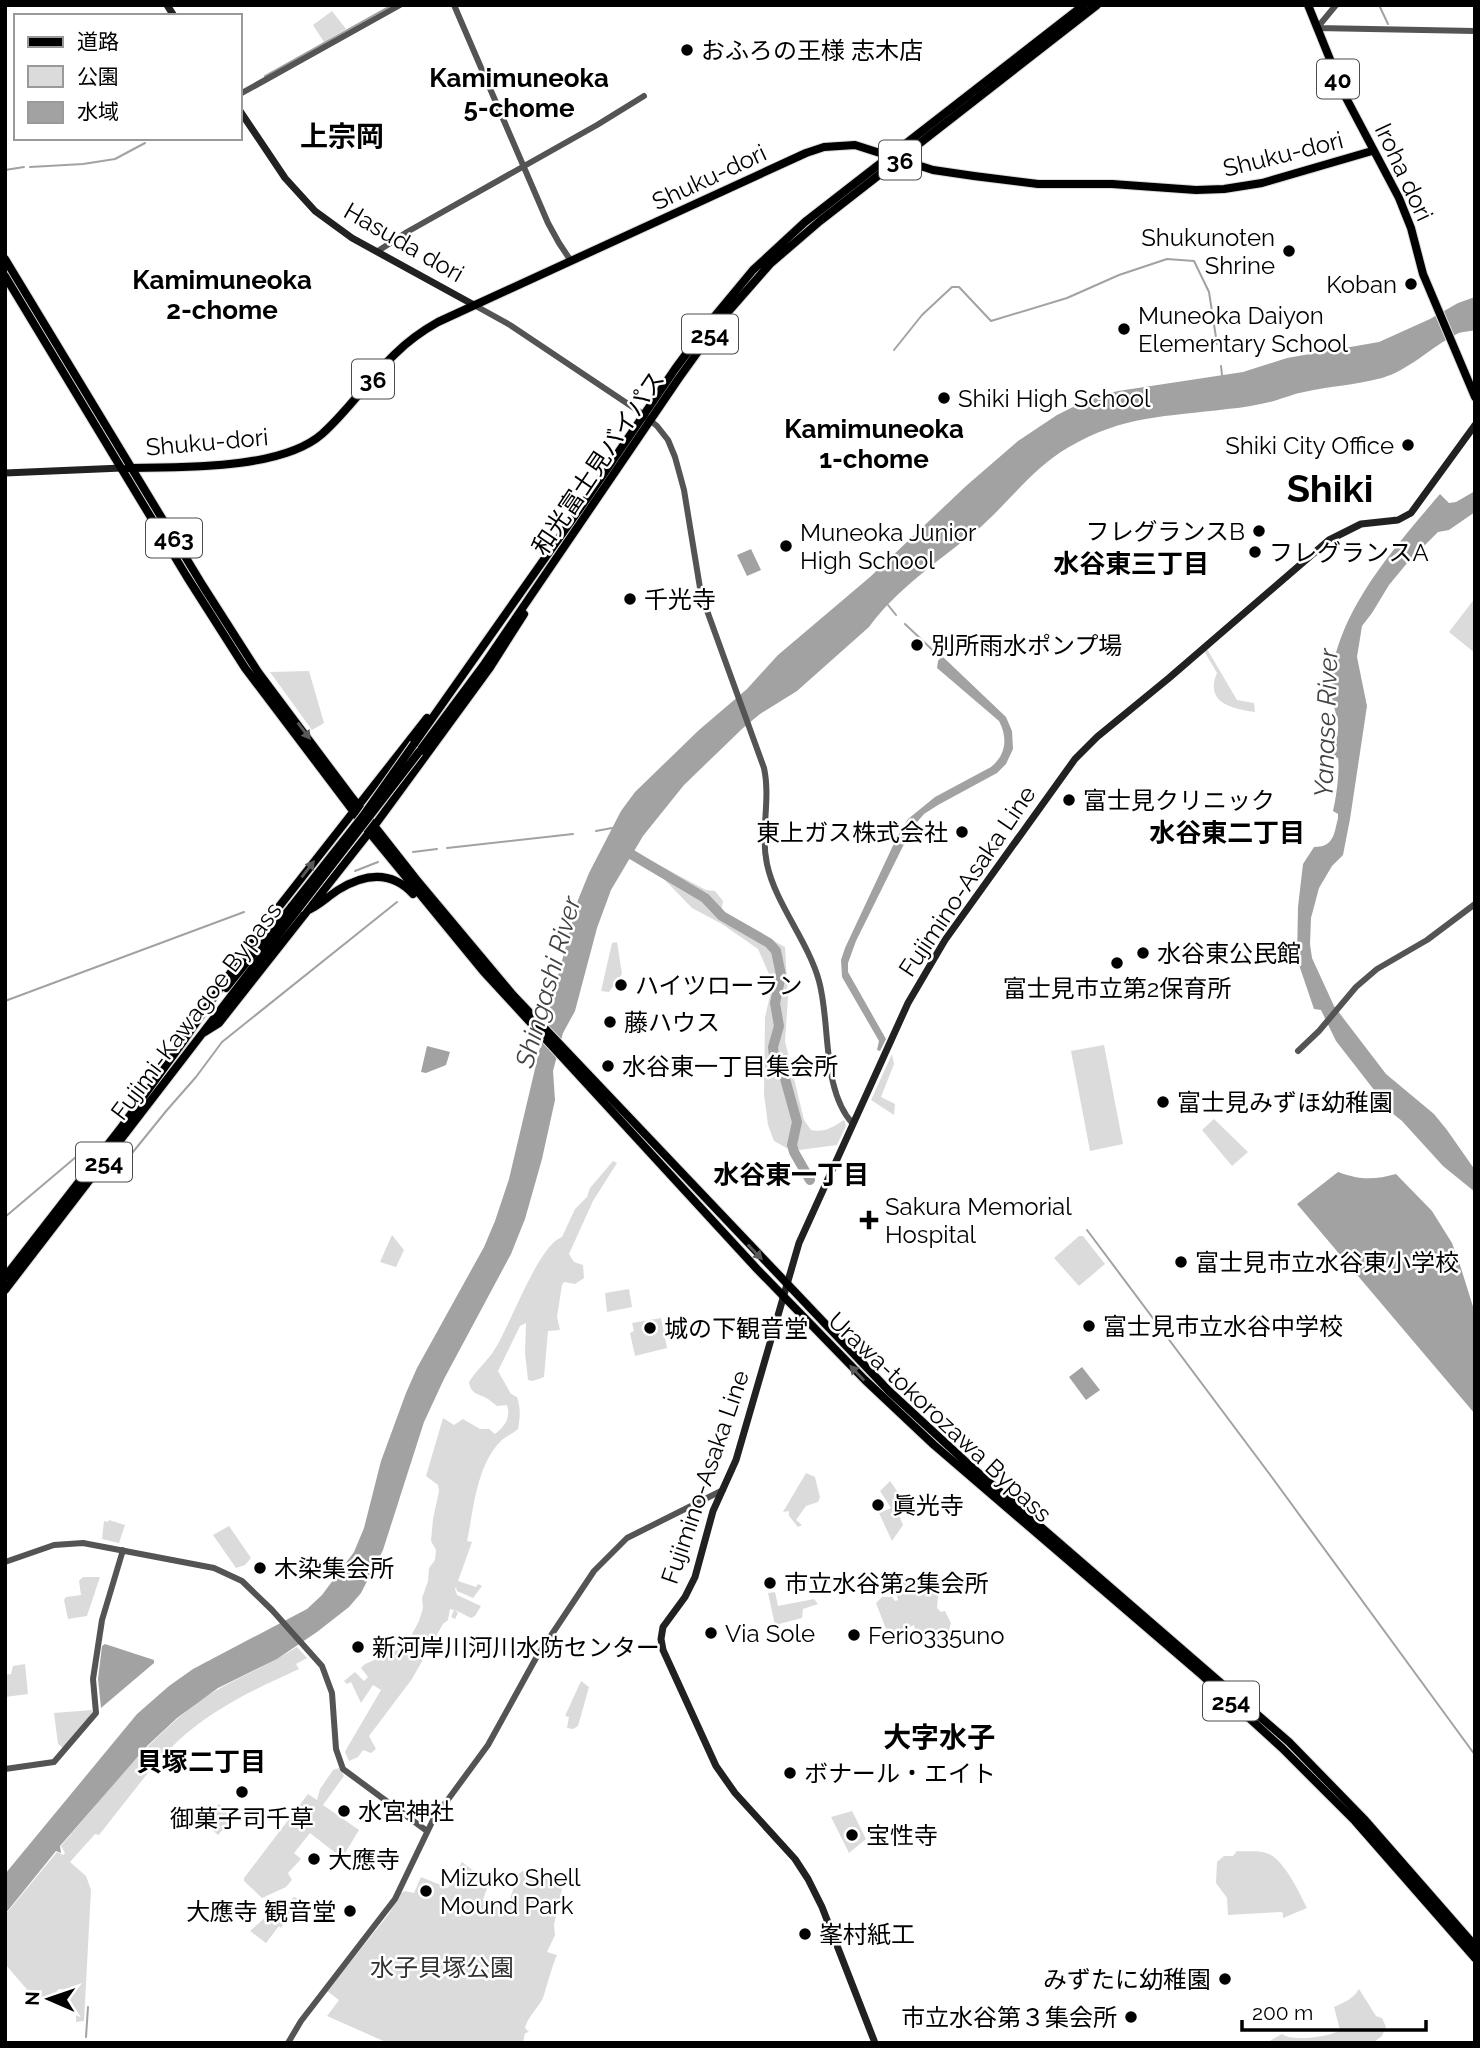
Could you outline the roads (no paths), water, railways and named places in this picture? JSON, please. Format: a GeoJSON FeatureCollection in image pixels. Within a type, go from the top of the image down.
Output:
{"type":"FeatureCollection","features":[{"type":"Feature","properties":{"kind":"main road","name":"和光富士見バイパス"},"geometry":{"type":"LineString","coordinates":[[368,824],[514,602],[643,415],[697,338],[753,270],[805,222],[1084,5]]}},
{"type":"Feature","properties":{"kind":"main road","name":"和光富士見バイパス"},"geometry":{"type":"LineString","coordinates":[[417,748],[483,666],[713,330],[763,271],[785,250],[1097,5]]}},
{"type":"Feature","properties":{"kind":"main road","name":"Iroha dori"},"geometry":{"type":"LineString","coordinates":[[1308,5],[1344,94],[1403,209],[1431,294],[1475,397]]}},
{"type":"Feature","properties":{"kind":"main road","name":"Hasuda dori"},"geometry":{"type":"LineString","coordinates":[[242,114],[285,178],[307,203],[342,232],[474,305]]}},
{"type":"Feature","properties":{"kind":"main road","name":"Shuku-dori"},"geometry":{"type":"LineString","coordinates":[[122,468],[249,461],[295,449],[322,434],[350,406],[393,355],[438,322],[817,149],[855,145],[942,172],[1038,184],[1112,184],[1208,190],[1262,183],[1372,151]]}},
{"type":"Feature","properties":{"kind":"main road","name":"463"},"geometry":{"type":"LineString","coordinates":[[5,259],[224,621],[356,809]]}},
{"type":"Feature","properties":{"kind":"main road","name":"463"},"geometry":{"type":"LineString","coordinates":[[5,276],[225,637],[356,809]]}},
{"type":"Feature","properties":{"kind":"main road","name":"Fujimino-Asaka Line"},"geometry":{"type":"LineString","coordinates":[[875,2043],[822,1907],[808,1879],[795,1858],[735,1793],[716,1766],[662,1644],[666,1621],[685,1597],[695,1577],[707,1528],[736,1460],[799,1243],[908,1003],[933,959],[966,909],[1080,753],[1329,540],[1356,526],[1398,520],[1411,513],[1475,425]]}},
{"type":"Feature","properties":{"kind":"main road"},"geometry":{"type":"LineString","coordinates":[[5,473],[122,468]]}},
{"type":"Feature","properties":{"kind":"main road"},"geometry":{"type":"LineString","coordinates":[[368,824],[489,669],[549,569]]}},
{"type":"Feature","properties":{"kind":"main road"},"geometry":{"type":"LineString","coordinates":[[356,809],[434,709],[503,612],[514,602]]}},
{"type":"Feature","properties":{"kind":"main road","name":"Urawa-tokorozawa Bypass"},"geometry":{"type":"LineString","coordinates":[[356,809],[532,1021],[583,1068],[784,1297],[886,1394],[1289,1742],[1364,1819],[1475,1945]]}},
{"type":"Feature","properties":{"kind":"main road","name":"254"},"geometry":{"type":"LineString","coordinates":[[182,1043],[256,936],[356,809]]}},
{"type":"Feature","properties":{"kind":"main road","name":"254"},"geometry":{"type":"LineString","coordinates":[[298,909],[368,824]]}},
{"type":"Feature","properties":{"kind":"main road","name":"Fujimi-Kawagoe Bypass"},"geometry":{"type":"LineString","coordinates":[[5,1277],[182,1043],[368,824]]}},
{"type":"Feature","properties":{"kind":"main road","name":"Urawa-tokorozawa Bypass"},"geometry":{"type":"LineString","coordinates":[[397,861],[429,907],[581,1079],[639,1134],[787,1286],[943,1453],[1203,1676],[1282,1748],[1355,1821],[1475,1958]]}},
{"type":"Feature","properties":{"kind":"main road","name":"254"},"geometry":{"type":"LineString","coordinates":[[298,909],[315,908],[347,885],[372,876],[386,876],[402,883],[429,907]]}},
{"type":"Feature","properties":{"kind":"main road","name":"Fujimi-Kawagoe Bypass"},"geometry":{"type":"LineString","coordinates":[[5,1290],[298,909]]}},
{"type":"Feature","properties":{"kind":"street"},"geometry":{"type":"LineString","coordinates":[[242,93],[400,5]]}},
{"type":"Feature","properties":{"kind":"street"},"geometry":{"type":"LineString","coordinates":[[454,5],[548,223],[559,243],[576,259]]}},
{"type":"Feature","properties":{"kind":"street"},"geometry":{"type":"LineString","coordinates":[[1317,28],[1336,5]]}},
{"type":"Feature","properties":{"kind":"street"},"geometry":{"type":"LineString","coordinates":[[1317,28],[1475,32]]}},
{"type":"Feature","properties":{"kind":"street"},"geometry":{"type":"LineString","coordinates":[[378,251],[644,96]]}},
{"type":"Feature","properties":{"kind":"street"},"geometry":{"type":"LineString","coordinates":[[474,305],[510,324],[643,415],[668,440],[684,490],[701,593],[766,779],[767,866],[819,979],[834,1085],[845,1114],[853,1125]]}},
{"type":"Feature","properties":{"kind":"street"},"geometry":{"type":"LineString","coordinates":[[1298,1051],[1360,983],[1388,961],[1427,940],[1475,904]]}},
{"type":"Feature","properties":{"kind":"street"},"geometry":{"type":"LineString","coordinates":[[288,2043],[301,2021],[395,1899],[415,1862],[427,1831],[488,1745],[578,1592],[623,1541],[723,1490]]}},
{"type":"Feature","properties":{"kind":"street"},"geometry":{"type":"LineString","coordinates":[[5,1562],[62,1544],[94,1545],[227,1573],[247,1584],[322,1666],[330,1685],[336,1749],[343,1769],[427,1831]]}},
{"type":"Feature","properties":{"kind":"street"},"geometry":{"type":"LineString","coordinates":[[5,1769],[54,1762],[96,1713],[93,1679],[102,1620],[123,1550]]}},
{"type":"Feature","properties":{"kind":"water"},"geometry":{"type":"Polygon","coordinates":[[[1475,297],[1475,330],[1457,334],[1382,378],[1300,393],[1250,406],[1127,423],[1069,447],[1043,465],[975,532],[905,588],[869,627],[797,691],[743,728],[684,785],[643,836],[611,890],[597,928],[575,1011],[563,1033],[553,1071],[555,1100],[525,1219],[511,1254],[424,1422],[383,1550],[361,1593],[349,1607],[317,1632],[277,1659],[218,1688],[177,1718],[148,1745],[60,1846],[61,1853],[56,1851],[5,1914],[5,1874],[137,1714],[193,1669],[307,1609],[322,1595],[354,1552],[364,1528],[381,1461],[406,1393],[484,1247],[495,1221],[509,1179],[578,900],[621,811],[635,792],[699,730],[747,689],[778,655],[870,577],[966,486],[1018,441],[1057,415],[1091,398],[1118,391],[1243,372],[1287,358],[1379,342],[1475,297]]]}},
{"type":"Feature","properties":{"kind":"water"},"geometry":{"type":"Polygon","coordinates":[[[1475,491],[1475,512],[1449,530],[1438,532],[1408,562],[1362,626],[1357,657],[1367,706],[1350,819],[1343,855],[1332,866],[1319,888],[1311,918],[1310,944],[1312,958],[1334,1006],[1386,1074],[1434,1114],[1447,1130],[1475,1170],[1475,1192],[1443,1166],[1392,1113],[1336,1041],[1321,1010],[1314,1009],[1297,959],[1298,907],[1303,864],[1314,847],[1329,842],[1338,818],[1338,814],[1333,811],[1338,758],[1332,757],[1338,725],[1331,688],[1334,661],[1342,635],[1369,583],[1440,494],[1449,503],[1475,491]]]}},
{"type":"Feature","properties":{"kind":"water"},"geometry":{"type":"Polygon","coordinates":[[[751,549],[761,570],[747,576],[737,555],[751,549]]]}},
{"type":"Feature","properties":{"kind":"water"},"geometry":{"type":"Polygon","coordinates":[[[942,656],[1006,717],[1012,731],[1013,749],[1006,764],[997,773],[924,814],[912,828],[856,941],[848,963],[848,972],[886,1039],[880,1051],[877,1050],[879,1041],[842,977],[841,960],[845,948],[908,819],[935,797],[991,767],[1000,757],[1004,746],[1004,734],[999,721],[937,668],[942,656]]]}},
{"type":"Feature","properties":{"kind":"water"},"geometry":{"type":"Polygon","coordinates":[[[427,1046],[450,1052],[446,1065],[426,1073],[421,1072],[427,1046]]]}},
{"type":"Feature","properties":{"kind":"water"},"geometry":{"type":"Polygon","coordinates":[[[1338,1172],[1367,1178],[1396,1174],[1432,1211],[1452,1243],[1475,1313],[1475,1414],[1297,1204],[1338,1172]]]}},
{"type":"Feature","properties":{"kind":"water"},"geometry":{"type":"Polygon","coordinates":[[[1082,1367],[1100,1390],[1086,1400],[1069,1377],[1082,1367]]]}},
{"type":"Feature","properties":{"kind":"water"},"geometry":{"type":"Polygon","coordinates":[[[105,1644],[154,1660],[154,1663],[101,1708],[98,1679],[102,1646],[105,1644]]]}},
{"type":"Feature","properties":{"kind":"waterway"},"geometry":{"type":"LineString","coordinates":[[265,76],[392,5]]}},
{"type":"Feature","properties":{"kind":"waterway"},"geometry":{"type":"LineString","coordinates":[[1379,5],[1388,24]]}},
{"type":"Feature","properties":{"kind":"waterway"},"geometry":{"type":"LineString","coordinates":[[30,167],[115,159],[145,143]]}},
{"type":"Feature","properties":{"kind":"waterway"},"geometry":{"type":"LineString","coordinates":[[5,170],[24,167]]}},
{"type":"Feature","properties":{"kind":"waterway"},"geometry":{"type":"LineString","coordinates":[[894,350],[922,315],[952,287],[959,287],[991,321],[1067,298],[1119,275],[1167,259],[1194,261],[1209,292],[1217,344]]}},
{"type":"Feature","properties":{"kind":"waterway"},"geometry":{"type":"LineString","coordinates":[[1221,366],[1222,375]]}},
{"type":"Feature","properties":{"kind":"waterway"},"geometry":{"type":"LineString","coordinates":[[888,605],[896,615]]}},
{"type":"Feature","properties":{"kind":"waterway"},"geometry":{"type":"LineString","coordinates":[[905,624],[941,658]]}},
{"type":"Feature","properties":{"kind":"waterway"},"geometry":{"type":"LineString","coordinates":[[596,831],[612,828]]}},
{"type":"Feature","properties":{"kind":"waterway"},"geometry":{"type":"LineString","coordinates":[[447,848],[573,834]]}},
{"type":"Feature","properties":{"kind":"waterway"},"geometry":{"type":"LineString","coordinates":[[619,847],[705,898],[722,916],[769,943],[776,951],[781,975],[775,1003],[779,1026],[773,1047],[774,1056],[784,1075],[797,1122],[792,1145],[794,1152],[810,1180]]}},
{"type":"Feature","properties":{"kind":"waterway"},"geometry":{"type":"LineString","coordinates":[[413,852],[437,849]]}},
{"type":"Feature","properties":{"kind":"waterway"},"geometry":{"type":"LineString","coordinates":[[355,871],[378,862]]}},
{"type":"Feature","properties":{"kind":"waterway"},"geometry":{"type":"LineString","coordinates":[[111,1169],[116,1173],[222,1042],[397,902]]}},
{"type":"Feature","properties":{"kind":"waterway"},"geometry":{"type":"LineString","coordinates":[[5,1001],[244,912]]}},
{"type":"Feature","properties":{"kind":"waterway"},"geometry":{"type":"LineString","coordinates":[[5,1217],[83,1151]]}},
{"type":"Feature","properties":{"kind":"waterway"},"geometry":{"type":"LineString","coordinates":[[1087,1230],[1475,1755]]}},
{"type":"Feature","properties":{"kind":"waterway"},"geometry":{"type":"LineString","coordinates":[[86,2037],[88,2007]]}},
{"type":"Feature","properties":{"kind":"place","name":"おふろの王様 志木店"},"geometry":{"type":"Point","coordinates":[687,50]}},
{"type":"Feature","properties":{"kind":"place","name":"Shukunoten Shrine"},"geometry":{"type":"Point","coordinates":[1289,251]}},
{"type":"Feature","properties":{"kind":"place","name":"Koban"},"geometry":{"type":"Point","coordinates":[1411,284]}},
{"type":"Feature","properties":{"kind":"place","name":"Muneoka Daiyon Elementary School"},"geometry":{"type":"Point","coordinates":[1124,329]}},
{"type":"Feature","properties":{"kind":"place","name":"Shiki High School"},"geometry":{"type":"Point","coordinates":[944,398]}},
{"type":"Feature","properties":{"kind":"place","name":"Shiki City Office"},"geometry":{"type":"Point","coordinates":[1408,445]}},
{"type":"Feature","properties":{"kind":"place","name":"フレグランスB"},"geometry":{"type":"Point","coordinates":[1259,531]}},
{"type":"Feature","properties":{"kind":"place","name":"Muneoka Junior High School"},"geometry":{"type":"Point","coordinates":[786,546]}},
{"type":"Feature","properties":{"kind":"place","name":"フレグランスA"},"geometry":{"type":"Point","coordinates":[1255,552]}},
{"type":"Feature","properties":{"kind":"place","name":"千光寺"},"geometry":{"type":"Point","coordinates":[630,599]}},
{"type":"Feature","properties":{"kind":"place","name":"別所雨水ポンプ場"},"geometry":{"type":"Point","coordinates":[917,645]}},
{"type":"Feature","properties":{"kind":"place","name":"富士見クリニック"},"geometry":{"type":"Point","coordinates":[1069,800]}},
{"type":"Feature","properties":{"kind":"place","name":"東上ガス株式会社"},"geometry":{"type":"Point","coordinates":[962,832]}},
{"type":"Feature","properties":{"kind":"place","name":"水谷東公民館"},"geometry":{"type":"Point","coordinates":[1143,953]}},
{"type":"Feature","properties":{"kind":"place","name":"富士見市立第2保育所"},"geometry":{"type":"Point","coordinates":[1117,963]}},
{"type":"Feature","properties":{"kind":"place","name":"ハイツローラン"},"geometry":{"type":"Point","coordinates":[621,985]}},
{"type":"Feature","properties":{"kind":"place","name":"藤ハウス"},"geometry":{"type":"Point","coordinates":[610,1022]}},
{"type":"Feature","properties":{"kind":"place","name":"水谷東一丁目集会所"},"geometry":{"type":"Point","coordinates":[608,1066]}},
{"type":"Feature","properties":{"kind":"place","name":"富士見みずほ幼稚園"},"geometry":{"type":"Point","coordinates":[1163,1102]}},
{"type":"Feature","properties":{"kind":"place","name":"Sakura Memorial Hospital"},"geometry":{"type":"Point","coordinates":[869,1220]}},
{"type":"Feature","properties":{"kind":"place","name":"富士見市立水谷東小学校"},"geometry":{"type":"Point","coordinates":[1181,1262]}},
{"type":"Feature","properties":{"kind":"place","name":"富士見市立水谷中学校"},"geometry":{"type":"Point","coordinates":[1089,1326]}},
{"type":"Feature","properties":{"kind":"place","name":"城の下観音堂"},"geometry":{"type":"Point","coordinates":[650,1328]}},
{"type":"Feature","properties":{"kind":"place","name":"眞光寺"},"geometry":{"type":"Point","coordinates":[878,1505]}},
{"type":"Feature","properties":{"kind":"place","name":"木染集会所"},"geometry":{"type":"Point","coordinates":[260,1568]}},
{"type":"Feature","properties":{"kind":"place","name":"市立水谷第2集会所"},"geometry":{"type":"Point","coordinates":[770,1583]}},
{"type":"Feature","properties":{"kind":"place","name":"Via Sole"},"geometry":{"type":"Point","coordinates":[711,1633]}},
{"type":"Feature","properties":{"kind":"place","name":"Ferio335uno"},"geometry":{"type":"Point","coordinates":[854,1635]}},
{"type":"Feature","properties":{"kind":"place","name":"新河岸川河川水防センター"},"geometry":{"type":"Point","coordinates":[358,1647]}},
{"type":"Feature","properties":{"kind":"place","name":"ボナール・エイト"},"geometry":{"type":"Point","coordinates":[790,1773]}},
{"type":"Feature","properties":{"kind":"place","name":"御菓子司千草"},"geometry":{"type":"Point","coordinates":[242,1792]}},
{"type":"Feature","properties":{"kind":"place","name":"水宮神社"},"geometry":{"type":"Point","coordinates":[344,1811]}},
{"type":"Feature","properties":{"kind":"place","name":"宝性寺"},"geometry":{"type":"Point","coordinates":[852,1835]}},
{"type":"Feature","properties":{"kind":"place","name":"大應寺"},"geometry":{"type":"Point","coordinates":[314,1859]}},
{"type":"Feature","properties":{"kind":"place","name":"Mizuko Shell Mound Park"},"geometry":{"type":"Point","coordinates":[426,1891]}},
{"type":"Feature","properties":{"kind":"place","name":"大應寺 観音堂"},"geometry":{"type":"Point","coordinates":[350,1911]}},
{"type":"Feature","properties":{"kind":"place","name":"峯村紙工"},"geometry":{"type":"Point","coordinates":[805,1934]}},
{"type":"Feature","properties":{"kind":"place","name":"みずたに幼稚園"},"geometry":{"type":"Point","coordinates":[1225,1979]}},
{"type":"Feature","properties":{"kind":"place","name":"市立水谷第３集会所"},"geometry":{"type":"Point","coordinates":[1131,2017]}},
{"type":"Feature","properties":{"kind":"district","name":"Kamimuneoka 5-chome"},"geometry":{"type":"Point","coordinates":[519,93]}},
{"type":"Feature","properties":{"kind":"district","name":"上宗岡"},"geometry":{"type":"Point","coordinates":[342,136]}},
{"type":"Feature","properties":{"kind":"district","name":"Kamimuneoka 2-chome"},"geometry":{"type":"Point","coordinates":[222,295]}},
{"type":"Feature","properties":{"kind":"district","name":"Kamimuneoka 1-chome"},"geometry":{"type":"Point","coordinates":[874,444]}},
{"type":"Feature","properties":{"kind":"district","name":"Shiki"},"geometry":{"type":"Point","coordinates":[1330,488]}},
{"type":"Feature","properties":{"kind":"district","name":"水谷東三丁目"},"geometry":{"type":"Point","coordinates":[1131,564]}},
{"type":"Feature","properties":{"kind":"district","name":"水谷東二丁目"},"geometry":{"type":"Point","coordinates":[1227,833]}},
{"type":"Feature","properties":{"kind":"district","name":"水谷東一丁目"},"geometry":{"type":"Point","coordinates":[791,1175]}},
{"type":"Feature","properties":{"kind":"district","name":"大字水子"},"geometry":{"type":"Point","coordinates":[939,1737]}},
{"type":"Feature","properties":{"kind":"district","name":"貝塚二丁目"},"geometry":{"type":"Point","coordinates":[201,1762]}},
{"type":"Feature","properties":{"kind":"water label","name":"Yanase River"},"geometry":{"type":"Point","coordinates":[1326,723]}},
{"type":"Feature","properties":{"kind":"water label","name":"Shingashi River"},"geometry":{"type":"Point","coordinates":[548,982]}},
{"type":"Feature","properties":{"kind":"park label","name":"水子貝塚公園"},"geometry":{"type":"Point","coordinates":[442,1967]}}]}
